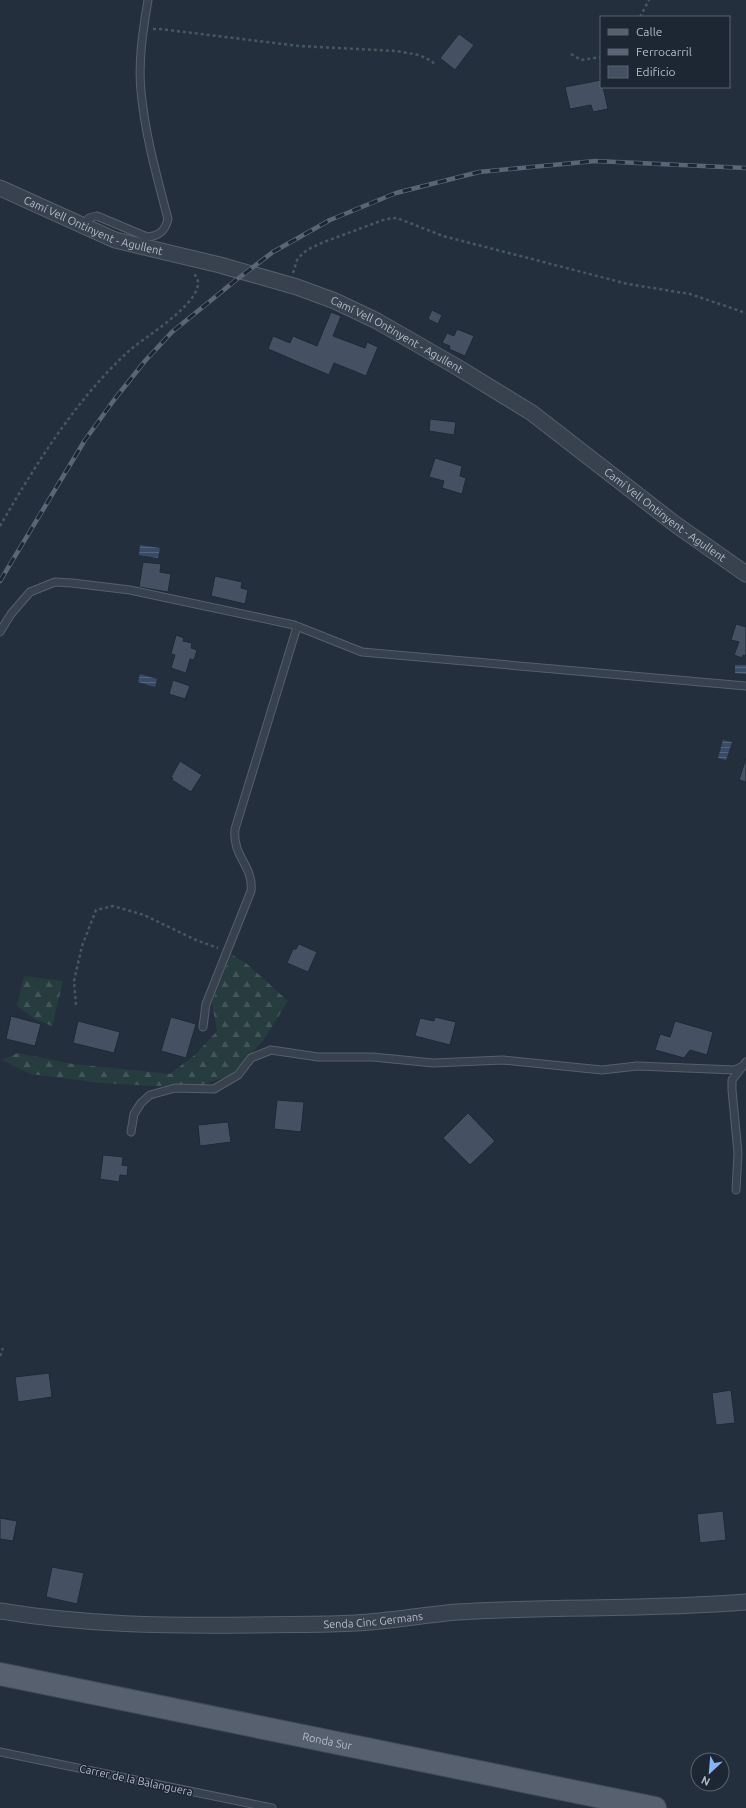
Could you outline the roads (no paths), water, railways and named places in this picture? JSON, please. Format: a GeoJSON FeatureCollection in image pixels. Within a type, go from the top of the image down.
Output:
{"type":"FeatureCollection","features":[{"type":"Feature","properties":{"kind":"main road","name":"Ronda Sur"},"geometry":{"type":"LineString","coordinates":[[0,1674],[655,1808]]}},
{"type":"Feature","properties":{"kind":"street","name":"Camí Vell Ontinyent - Agullent"},"geometry":{"type":"LineString","coordinates":[[0,188],[115,240],[220,265],[293,286],[336,301],[377,321],[514,400],[675,524],[746,574]]}},
{"type":"Feature","properties":{"kind":"street","name":"Senda Cinc Germans"},"geometry":{"type":"LineString","coordinates":[[0,1611],[49,1618],[181,1626],[338,1624],[381,1621],[458,1612],[601,1609],[746,1602]]}},
{"type":"Feature","properties":{"kind":"lane"},"geometry":{"type":"LineString","coordinates":[[84,225],[89,218],[97,216],[147,237],[155,237],[161,234],[168,219],[147,140],[141,90],[141,46],[148,0]]}},
{"type":"Feature","properties":{"kind":"lane"},"geometry":{"type":"LineString","coordinates":[[0,632],[11,614],[30,592],[55,582],[130,590],[297,627],[362,652],[746,686]]}},
{"type":"Feature","properties":{"kind":"lane"},"geometry":{"type":"LineString","coordinates":[[203,1027],[206,1004],[251,891],[252,881],[236,850],[234,840],[235,829],[297,627]]}},
{"type":"Feature","properties":{"kind":"lane"},"geometry":{"type":"LineString","coordinates":[[131,1132],[134,1114],[141,1103],[150,1095],[175,1088],[214,1089],[238,1076],[251,1058],[271,1050],[318,1057],[373,1057],[433,1063],[503,1060],[602,1070],[637,1066],[734,1070],[745,1065]]}},
{"type":"Feature","properties":{"kind":"lane"},"geometry":{"type":"LineString","coordinates":[[736,1190],[738,1154],[732,1080],[745,1065]]}},
{"type":"Feature","properties":{"kind":"lane","name":"Carrer de la Balanguera"},"geometry":{"type":"LineString","coordinates":[[0,1752],[272,1808]]}},
{"type":"Feature","properties":{"kind":"water"},"geometry":{"type":"Polygon","coordinates":[[[140,545],[160,548],[158,558],[139,555],[140,545]]]}},
{"type":"Feature","properties":{"kind":"water"},"geometry":{"type":"Polygon","coordinates":[[[735,665],[746,665],[746,674],[735,673],[735,665]]]}},
{"type":"Feature","properties":{"kind":"water"},"geometry":{"type":"Polygon","coordinates":[[[140,674],[157,679],[155,687],[138,682],[140,674]]]}},
{"type":"Feature","properties":{"kind":"water"},"geometry":{"type":"Polygon","coordinates":[[[723,740],[732,742],[726,760],[718,758],[723,740]]]}},
{"type":"Feature","properties":{"kind":"railway"},"geometry":{"type":"LineString","coordinates":[[0,581],[85,440],[145,361],[172,332],[236,280],[273,252],[330,220],[396,193],[479,172],[595,161],[746,168]]}}]}
